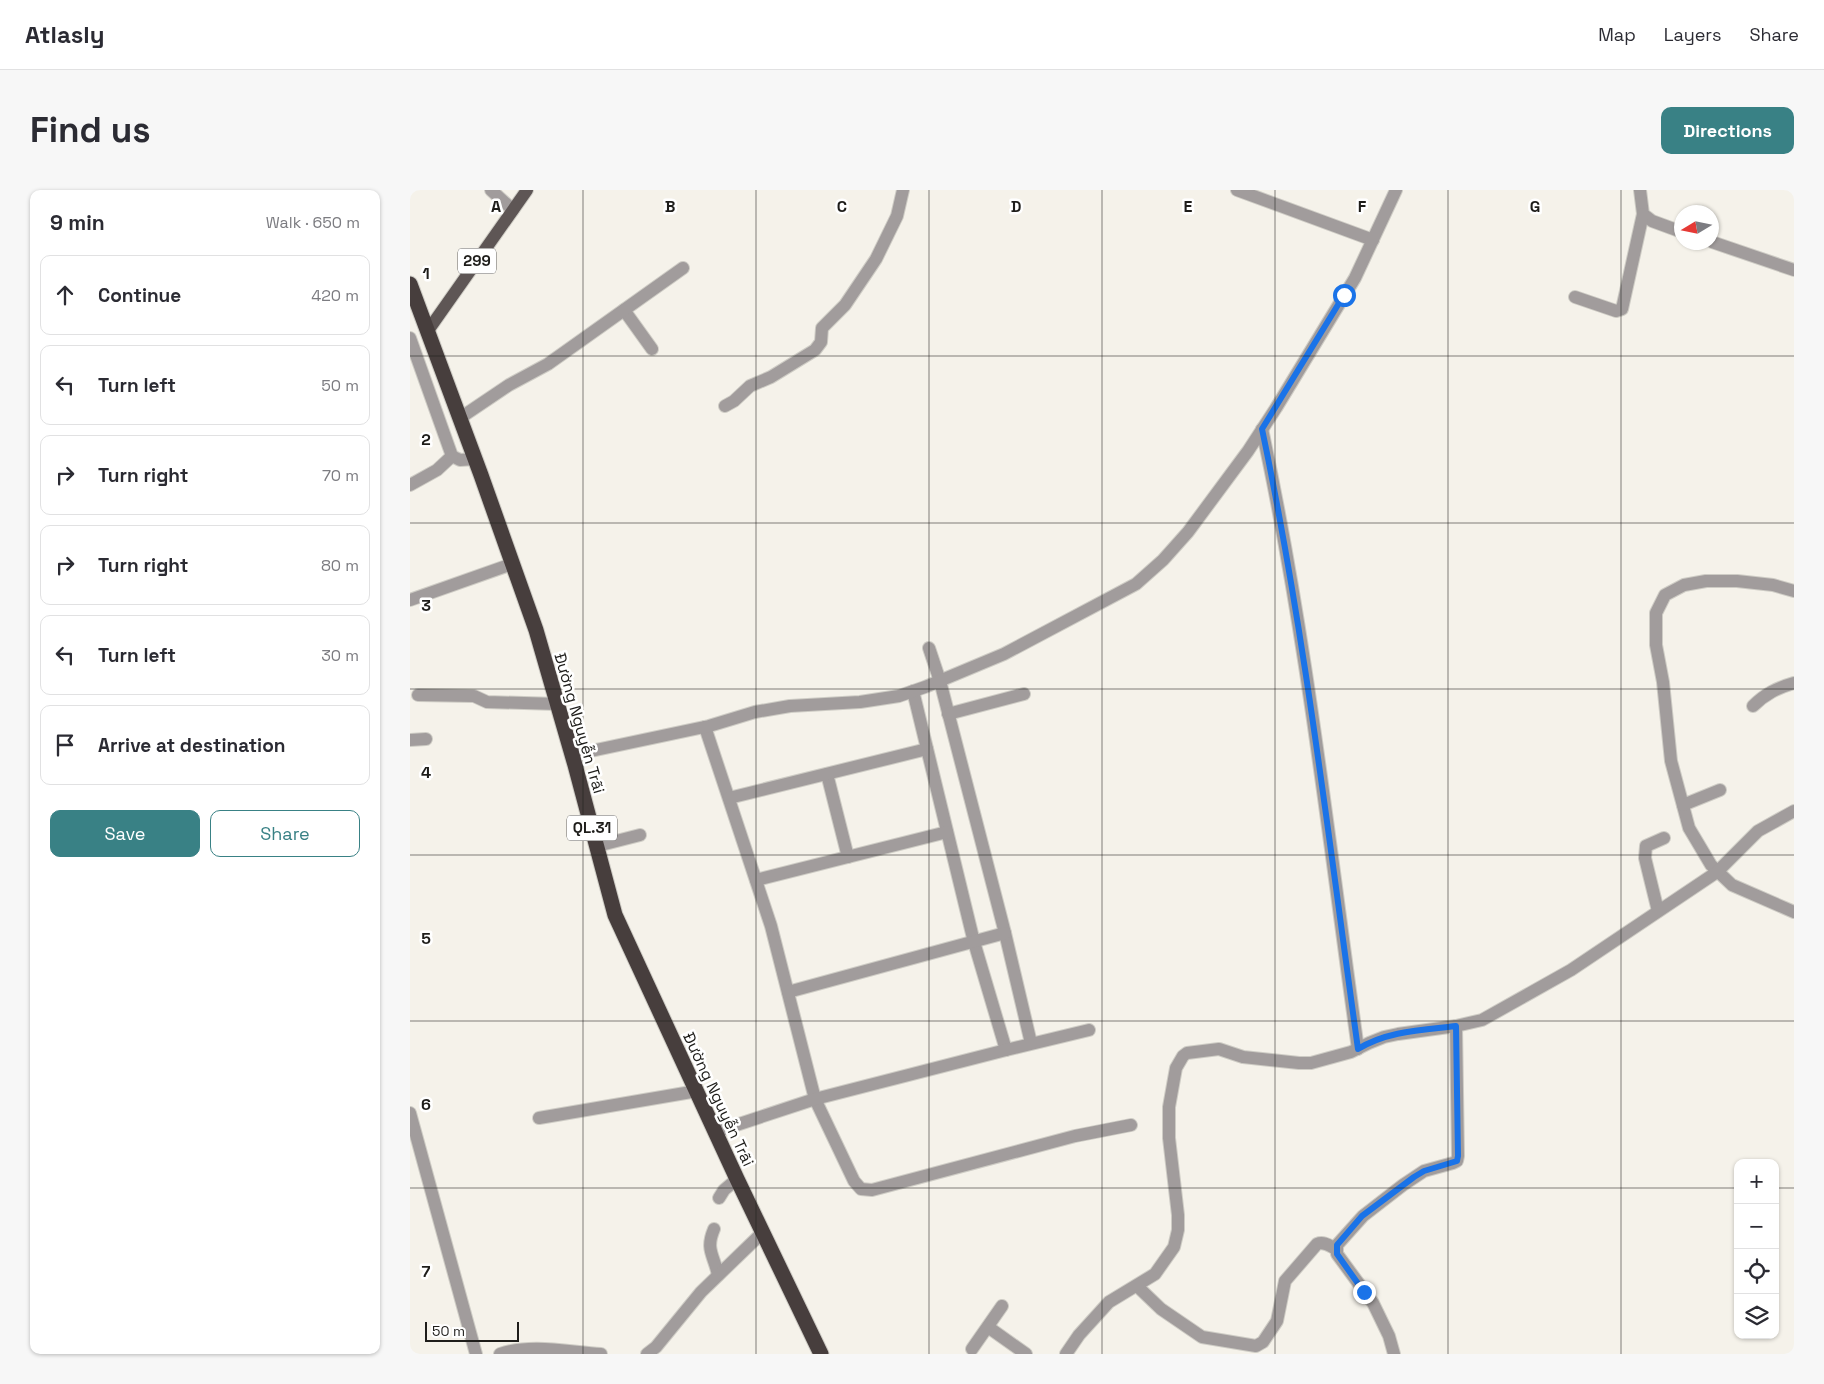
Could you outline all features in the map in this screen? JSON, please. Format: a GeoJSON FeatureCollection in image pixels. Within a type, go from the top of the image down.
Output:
{"type":"FeatureCollection","features":[{"type":"Feature","properties":{"kind":"highway","name":"Đường Nguyễn Trãi"},"geometry":{"type":"LineString","coordinates":[[410,284],[536,630],[615,915],[819,1353]]}},
{"type":"Feature","properties":{"kind":"main road","name":"299"},"geometry":{"type":"LineString","coordinates":[[427,332],[527,190]]}},
{"type":"Feature","properties":{"kind":"street"},"geometry":{"type":"LineString","coordinates":[[491,190],[513,210]]}},
{"type":"Feature","properties":{"kind":"street"},"geometry":{"type":"LineString","coordinates":[[725,406],[741,396],[750,386],[771,377],[819,346],[822,328],[845,305],[876,259],[897,216],[903,190]]}},
{"type":"Feature","properties":{"kind":"street"},"geometry":{"type":"LineString","coordinates":[[1236,190],[1373,240]]}},
{"type":"Feature","properties":{"kind":"street"},"geometry":{"type":"LineString","coordinates":[[572,755],[705,727],[755,712],[790,706],[860,702],[899,696],[1004,654],[1136,584],[1163,560],[1188,532],[1262,429],[1354,278],[1396,190]]}},
{"type":"Feature","properties":{"kind":"street"},"geometry":{"type":"LineString","coordinates":[[1575,297],[1616,311],[1622,309],[1643,214],[1640,190]]}},
{"type":"Feature","properties":{"kind":"street"},"geometry":{"type":"LineString","coordinates":[[1643,214],[1652,221],[1674,229]]}},
{"type":"Feature","properties":{"kind":"street"},"geometry":{"type":"LineString","coordinates":[[1719,244],[1794,270]]}},
{"type":"Feature","properties":{"kind":"street"},"geometry":{"type":"LineString","coordinates":[[460,418],[508,385],[548,364],[683,268]]}},
{"type":"Feature","properties":{"kind":"street"},"geometry":{"type":"LineString","coordinates":[[624,310],[652,349]]}},
{"type":"Feature","properties":{"kind":"street"},"geometry":{"type":"LineString","coordinates":[[410,338],[452,456],[460,460],[475,459]]}},
{"type":"Feature","properties":{"kind":"street"},"geometry":{"type":"LineString","coordinates":[[1262,429],[1278,502],[1306,674],[1358,1049]]}},
{"type":"Feature","properties":{"kind":"street"},"geometry":{"type":"LineString","coordinates":[[410,485],[437,470],[452,456]]}},
{"type":"Feature","properties":{"kind":"street"},"geometry":{"type":"LineString","coordinates":[[410,600],[512,564]]}},
{"type":"Feature","properties":{"kind":"street"},"geometry":{"type":"LineString","coordinates":[[1794,591],[1773,584],[1706,581],[1684,585],[1665,595],[1656,613],[1656,645],[1663,682],[1671,761],[1689,828],[1711,865],[1732,886],[1794,912]]}},
{"type":"Feature","properties":{"kind":"street"},"geometry":{"type":"LineString","coordinates":[[929,648],[940,681],[1005,933],[1031,1043]]}},
{"type":"Feature","properties":{"kind":"street"},"geometry":{"type":"LineString","coordinates":[[1753,706],[1764,695],[1794,682]]}},
{"type":"Feature","properties":{"kind":"street"},"geometry":{"type":"LineString","coordinates":[[914,691],[974,942],[1006,1050]]}},
{"type":"Feature","properties":{"kind":"street"},"geometry":{"type":"LineString","coordinates":[[418,694],[474,696],[487,702],[557,704]]}},
{"type":"Feature","properties":{"kind":"street"},"geometry":{"type":"LineString","coordinates":[[948,714],[1024,694]]}},
{"type":"Feature","properties":{"kind":"street"},"geometry":{"type":"LineString","coordinates":[[705,727],[771,926],[815,1099],[854,1181],[861,1189],[872,1190],[1075,1136],[1131,1125]]}},
{"type":"Feature","properties":{"kind":"street"},"geometry":{"type":"LineString","coordinates":[[410,740],[426,739]]}},
{"type":"Feature","properties":{"kind":"street"},"geometry":{"type":"LineString","coordinates":[[729,798],[927,749]]}},
{"type":"Feature","properties":{"kind":"street"},"geometry":{"type":"LineString","coordinates":[[827,774],[848,857]]}},
{"type":"Feature","properties":{"kind":"street"},"geometry":{"type":"LineString","coordinates":[[1683,805],[1720,790]]}},
{"type":"Feature","properties":{"kind":"street"},"geometry":{"type":"LineString","coordinates":[[1066,1354],[1079,1335],[1109,1302],[1155,1274],[1165,1263],[1174,1247],[1178,1230],[1177,1200],[1168,1128],[1169,1107],[1178,1061],[1188,1054],[1219,1049],[1243,1057],[1311,1063],[1351,1052],[1369,1043],[1398,1034],[1456,1026],[1482,1020],[1562,975],[1658,912],[1717,872],[1758,831],[1794,811]]}},
{"type":"Feature","properties":{"kind":"street"},"geometry":{"type":"LineString","coordinates":[[756,880],[947,832]]}},
{"type":"Feature","properties":{"kind":"street"},"geometry":{"type":"LineString","coordinates":[[597,846],[640,835]]}},
{"type":"Feature","properties":{"kind":"street"},"geometry":{"type":"LineString","coordinates":[[1658,912],[1645,858],[1646,846],[1664,838]]}},
{"type":"Feature","properties":{"kind":"street"},"geometry":{"type":"LineString","coordinates":[[788,992],[1005,933]]}},
{"type":"Feature","properties":{"kind":"street"},"geometry":{"type":"LineString","coordinates":[[1336,1249],[1337,1245],[1362,1216],[1403,1185],[1424,1171],[1457,1161],[1458,1085],[1456,1026]]}},
{"type":"Feature","properties":{"kind":"street"},"geometry":{"type":"LineString","coordinates":[[715,1132],[815,1099],[1031,1043],[1090,1030]]}},
{"type":"Feature","properties":{"kind":"street"},"geometry":{"type":"LineString","coordinates":[[538,1118],[697,1092]]}},
{"type":"Feature","properties":{"kind":"street"},"geometry":{"type":"LineString","coordinates":[[410,1113],[476,1354]]}},
{"type":"Feature","properties":{"kind":"street"},"geometry":{"type":"LineString","coordinates":[[719,1198],[724,1190],[737,1179]]}},
{"type":"Feature","properties":{"kind":"street"},"geometry":{"type":"LineString","coordinates":[[714,1229],[709,1250],[718,1275]]}},
{"type":"Feature","properties":{"kind":"street"},"geometry":{"type":"LineString","coordinates":[[647,1354],[656,1347],[701,1292],[762,1232]]}},
{"type":"Feature","properties":{"kind":"street"},"geometry":{"type":"LineString","coordinates":[[1137,1286],[1161,1309],[1202,1337],[1256,1346],[1263,1342],[1277,1321],[1285,1282],[1317,1244],[1326,1244],[1336,1249],[1340,1258],[1373,1303],[1394,1354]]}},
{"type":"Feature","properties":{"kind":"street"},"geometry":{"type":"LineString","coordinates":[[972,1349],[1002,1306]]}},
{"type":"Feature","properties":{"kind":"street"},"geometry":{"type":"LineString","coordinates":[[988,1327],[1026,1354]]}},
{"type":"Feature","properties":{"kind":"street"},"geometry":{"type":"LineString","coordinates":[[500,1354],[511,1350],[533,1349],[602,1354]]}},
{"type":"Feature","properties":{"kind":"route"},"geometry":{"type":"LineString","coordinates":[[1344,295],[1262,429],[1278,502],[1306,674],[1358,1049],[1384,1037],[1456,1026],[1458,1085],[1457,1161],[1424,1171],[1414,1177],[1362,1216],[1337,1245],[1337,1254],[1364,1292]]}}]}
